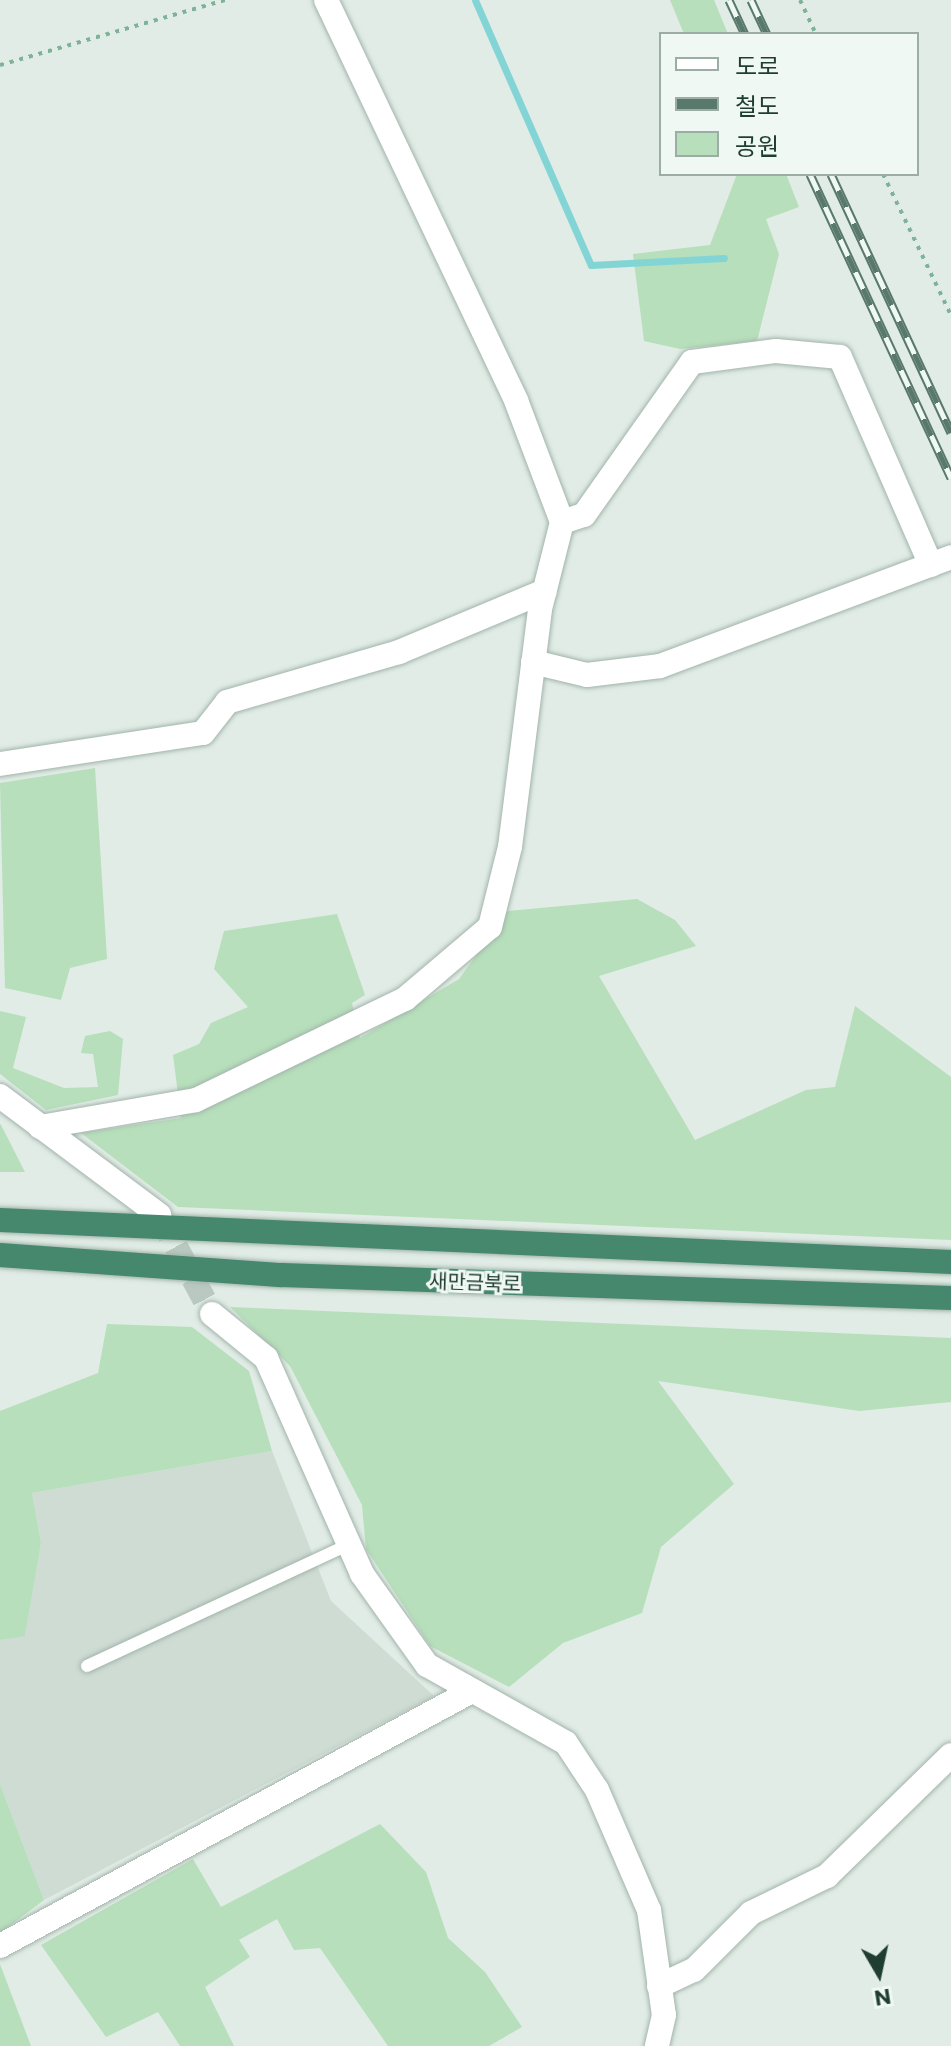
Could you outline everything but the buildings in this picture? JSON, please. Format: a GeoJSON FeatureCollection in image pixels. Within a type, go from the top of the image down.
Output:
{"type":"FeatureCollection","features":[{"type":"Feature","properties":{"kind":"highway","name":"새만금북로"},"geometry":{"type":"LineString","coordinates":[[0,1220],[951,1262]]}},
{"type":"Feature","properties":{"kind":"highway","name":"새만금북로"},"geometry":{"type":"LineString","coordinates":[[0,1255],[282,1275],[951,1298]]}},
{"type":"Feature","properties":{"kind":"street"},"geometry":{"type":"LineString","coordinates":[[40,1127],[196,1100],[405,999],[490,927],[510,847],[533,662],[545,591],[562,522],[516,400],[326,0]]}},
{"type":"Feature","properties":{"kind":"street"},"geometry":{"type":"LineString","coordinates":[[533,662],[587,675],[660,666],[851,598],[941,561],[840,357],[776,351],[692,362],[584,515],[562,522]]}},
{"type":"Feature","properties":{"kind":"street"},"geometry":{"type":"LineString","coordinates":[[0,764],[203,733],[227,702],[399,652],[545,591]]}},
{"type":"Feature","properties":{"kind":"street"},"geometry":{"type":"LineString","coordinates":[[0,1096],[159,1215]]}},
{"type":"Feature","properties":{"kind":"street"},"geometry":{"type":"LineString","coordinates":[[212,1314],[266,1358],[350,1544],[427,1665],[470,1692],[566,1743],[597,1790],[649,1910],[659,1986],[657,2046]]}},
{"type":"Feature","properties":{"kind":"street"},"geometry":{"type":"LineString","coordinates":[[0,1946],[470,1692]]}},
{"type":"Feature","properties":{"kind":"street"},"geometry":{"type":"LineString","coordinates":[[659,1986],[694,1970],[751,1913],[827,1876],[951,1755]]}},
{"type":"Feature","properties":{"kind":"lane"},"geometry":{"type":"LineString","coordinates":[[87,1666],[350,1544]]}},
{"type":"Feature","properties":{"kind":"path"},"geometry":{"type":"LineString","coordinates":[[0,65],[225,0]]}},
{"type":"Feature","properties":{"kind":"path"},"geometry":{"type":"LineString","coordinates":[[800,0],[815,32]]}},
{"type":"Feature","properties":{"kind":"path"},"geometry":{"type":"LineString","coordinates":[[884,176],[951,315]]}},
{"type":"Feature","properties":{"kind":"shaded area"},"geometry":{"type":"Polygon","coordinates":[[[272,1451],[331,1601],[434,1696],[44,1900],[0,1784],[0,1640],[25,1635],[41,1543],[32,1493],[272,1451]]]}},
{"type":"Feature","properties":{"kind":"green space"},"geometry":{"type":"Polygon","coordinates":[[[670,0],[714,0],[727,32],[683,32],[670,0]]]}},
{"type":"Feature","properties":{"kind":"green space"},"geometry":{"type":"Polygon","coordinates":[[[736,176],[787,176],[799,207],[766,219],[779,254],[757,341],[680,349],[644,341],[633,254],[710,245],[736,176]]]}},
{"type":"Feature","properties":{"kind":"green space"},"geometry":{"type":"Polygon","coordinates":[[[95,768],[107,959],[70,968],[61,1000],[5,988],[0,783],[95,768]]]}},
{"type":"Feature","properties":{"kind":"green space"},"geometry":{"type":"Polygon","coordinates":[[[637,899],[675,920],[696,946],[599,976],[695,1140],[806,1090],[835,1087],[855,1006],[951,1077],[951,1240],[178,1207],[81,1133],[181,1118],[173,1055],[199,1044],[211,1023],[248,1007],[214,969],[224,931],[337,914],[365,995],[352,1003],[360,1038],[459,979],[508,911],[637,899]]]}},
{"type":"Feature","properties":{"kind":"green space"},"geometry":{"type":"Polygon","coordinates":[[[0,1011],[26,1017],[13,1068],[64,1088],[98,1087],[93,1054],[81,1053],[85,1036],[110,1031],[123,1039],[118,1095],[46,1110],[0,1074],[0,1011]]]}},
{"type":"Feature","properties":{"kind":"green space"},"geometry":{"type":"Polygon","coordinates":[[[1,1125],[25,1172],[0,1172],[1,1125]]]}},
{"type":"Feature","properties":{"kind":"green space"},"geometry":{"type":"Polygon","coordinates":[[[230,1307],[951,1338],[951,1402],[859,1411],[658,1381],[734,1484],[661,1547],[642,1613],[563,1643],[509,1687],[430,1646],[366,1549],[362,1505],[290,1366],[230,1307]]]}},
{"type":"Feature","properties":{"kind":"green space"},"geometry":{"type":"Polygon","coordinates":[[[107,1324],[192,1327],[249,1371],[272,1451],[32,1493],[41,1543],[25,1636],[0,1640],[0,1411],[98,1373],[107,1324]]]}},
{"type":"Feature","properties":{"kind":"green space"},"geometry":{"type":"Polygon","coordinates":[[[0,1784],[44,1900],[0,1933],[0,1784]]]}},
{"type":"Feature","properties":{"kind":"green space"},"geometry":{"type":"Polygon","coordinates":[[[380,1824],[426,1872],[448,1938],[485,1972],[522,2027],[489,2046],[388,2046],[320,1948],[294,1950],[277,1919],[239,1940],[250,1957],[205,1987],[234,2046],[180,2046],[158,2012],[106,2037],[41,1945],[193,1859],[221,1907],[380,1824]]]}},
{"type":"Feature","properties":{"kind":"green space"},"geometry":{"type":"Polygon","coordinates":[[[0,1964],[31,2046],[0,2046],[0,1964]]]}},
{"type":"Feature","properties":{"kind":"waterway"},"geometry":{"type":"LineString","coordinates":[[475,0],[591,265],[724,258]]}},
{"type":"Feature","properties":{"kind":"tunnel"},"geometry":{"type":"LineString","coordinates":[[159,1215],[212,1314]]}},
{"type":"Feature","properties":{"kind":"railway"},"geometry":{"type":"LineString","coordinates":[[729,0],[744,32]]}},
{"type":"Feature","properties":{"kind":"railway"},"geometry":{"type":"LineString","coordinates":[[751,0],[766,32]]}},
{"type":"Feature","properties":{"kind":"railway"},"geometry":{"type":"LineString","coordinates":[[811,176],[951,478]]}},
{"type":"Feature","properties":{"kind":"railway"},"geometry":{"type":"LineString","coordinates":[[832,176],[951,433]]}}]}
